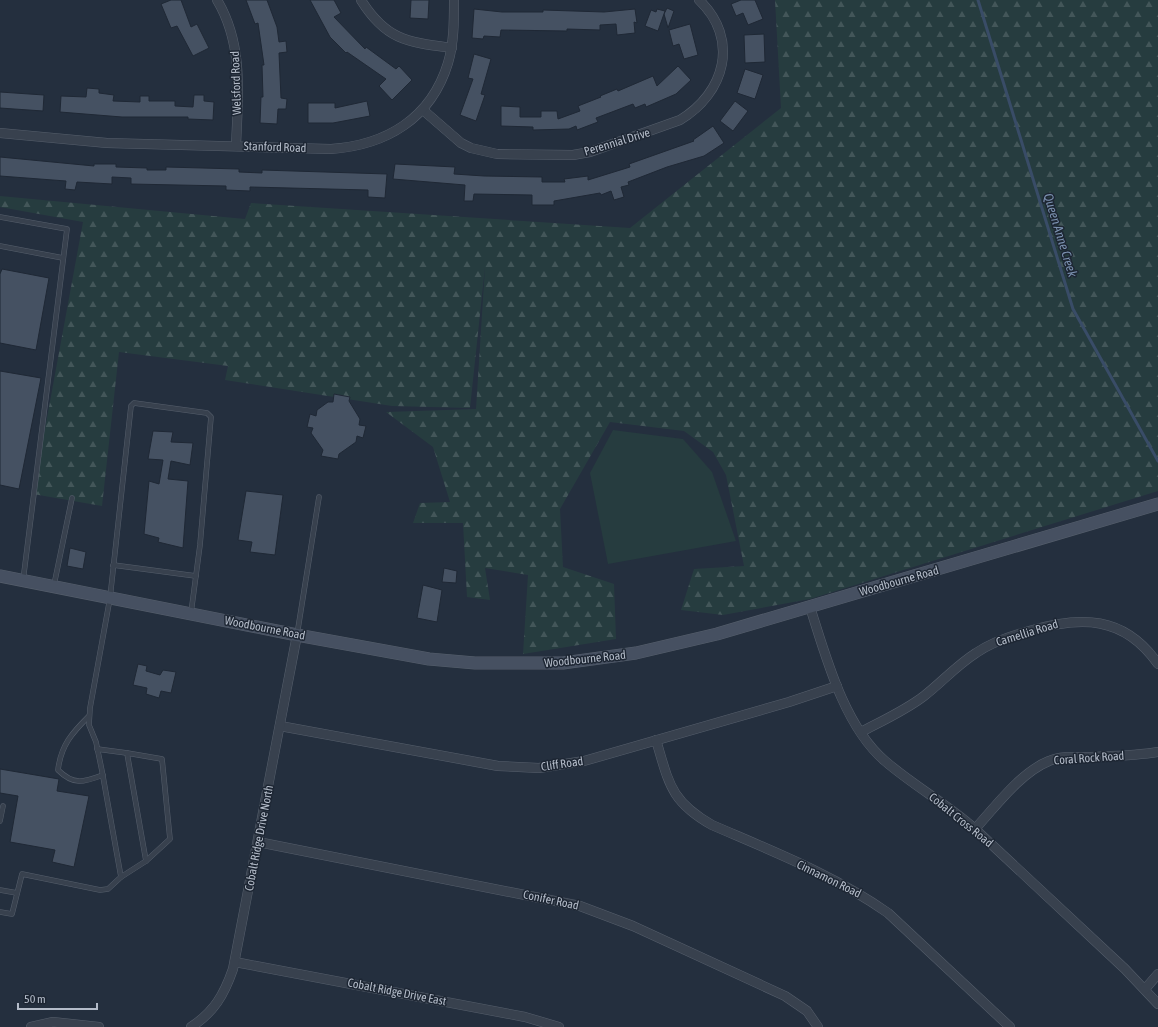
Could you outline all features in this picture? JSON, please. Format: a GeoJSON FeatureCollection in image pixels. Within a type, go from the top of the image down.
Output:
{"type":"FeatureCollection","features":[{"type":"Feature","properties":{"kind":"main road","name":"Woodbourne Road"},"geometry":{"type":"LineString","coordinates":[[0,576],[297,635],[429,659],[475,663],[563,662],[630,654],[674,645],[810,607],[1158,504]]}},
{"type":"Feature","properties":{"kind":"street","name":"Welsford Road"},"geometry":{"type":"LineString","coordinates":[[217,0],[224,12],[235,46],[238,82],[236,146]]}},
{"type":"Feature","properties":{"kind":"street"},"geometry":{"type":"LineString","coordinates":[[360,0],[370,14],[392,34],[422,44],[452,48]]}},
{"type":"Feature","properties":{"kind":"street","name":"Stanford Road"},"geometry":{"type":"LineString","coordinates":[[0,134],[107,143],[331,149],[351,148],[386,137],[399,129],[423,110],[446,70],[452,48],[454,29],[454,0]]}},
{"type":"Feature","properties":{"kind":"street","name":"Perennial Drive"},"geometry":{"type":"LineString","coordinates":[[423,110],[448,134],[461,143],[471,148],[497,154],[573,155],[590,152],[680,120],[693,112],[709,96],[718,80],[722,68],[723,56],[718,28],[705,6],[699,0]]}},
{"type":"Feature","properties":{"kind":"street","name":"Cobalt Cross Road"},"geometry":{"type":"LineString","coordinates":[[810,607],[837,686],[861,732],[884,761],[958,814],[975,829],[1145,989],[1158,1004]]}},
{"type":"Feature","properties":{"kind":"street","name":"Camellia Road"},"geometry":{"type":"LineString","coordinates":[[861,732],[924,696],[975,653],[988,645],[1006,637],[1053,624],[1074,621],[1098,622],[1110,626],[1135,640],[1147,650],[1158,664]]}},
{"type":"Feature","properties":{"kind":"street","name":"Cobalt Ridge Drive North"},"geometry":{"type":"LineString","coordinates":[[191,1027],[206,1016],[221,999],[227,988],[234,962],[258,842],[297,635]]}},
{"type":"Feature","properties":{"kind":"street","name":"Cliff Road"},"geometry":{"type":"LineString","coordinates":[[280,726],[448,757],[518,768],[539,768],[584,761],[789,702],[837,686]]}},
{"type":"Feature","properties":{"kind":"street","name":"Cinnamon Road"},"geometry":{"type":"LineString","coordinates":[[656,740],[666,775],[674,793],[680,802],[694,815],[712,825],[842,883],[868,898],[888,913],[1010,1027]]}},
{"type":"Feature","properties":{"kind":"street","name":"Coral Rock Road"},"geometry":{"type":"LineString","coordinates":[[975,829],[1018,783],[1035,768],[1049,760],[1075,757],[1130,756],[1158,752]]}},
{"type":"Feature","properties":{"kind":"street","name":"Conifer Road"},"geometry":{"type":"LineString","coordinates":[[258,842],[525,894],[598,911],[785,996],[807,1011],[818,1027]]}},
{"type":"Feature","properties":{"kind":"street","name":"Cobalt Ridge Drive East"},"geometry":{"type":"LineString","coordinates":[[234,962],[525,1017],[559,1027]]}},
{"type":"Feature","properties":{"kind":"street"},"geometry":{"type":"LineString","coordinates":[[1145,989],[1158,974]]}},
{"type":"Feature","properties":{"kind":"street"},"geometry":{"type":"LineString","coordinates":[[31,1027],[53,1022],[99,1027]]}},
{"type":"Feature","properties":{"kind":"lane"},"geometry":{"type":"LineString","coordinates":[[0,217],[67,229],[23,581]]}},
{"type":"Feature","properties":{"kind":"lane"},"geometry":{"type":"LineString","coordinates":[[0,246],[63,258]]}},
{"type":"Feature","properties":{"kind":"lane"},"geometry":{"type":"LineString","coordinates":[[121,877],[103,775],[97,749],[89,725],[89,716],[110,598],[131,406],[134,403],[207,412],[210,418],[200,545],[190,614]]}},
{"type":"Feature","properties":{"kind":"lane"},"geometry":{"type":"LineString","coordinates":[[297,635],[319,497]]}},
{"type":"Feature","properties":{"kind":"lane"},"geometry":{"type":"LineString","coordinates":[[54,587],[72,498]]}},
{"type":"Feature","properties":{"kind":"lane"},"geometry":{"type":"LineString","coordinates":[[113,565],[196,576]]}},
{"type":"Feature","properties":{"kind":"lane"},"geometry":{"type":"LineString","coordinates":[[89,716],[71,734],[60,757],[58,770],[66,778],[82,782],[103,775]]}},
{"type":"Feature","properties":{"kind":"lane"},"geometry":{"type":"LineString","coordinates":[[0,912],[12,914],[22,874],[100,890],[108,889],[121,877],[146,861],[170,839],[162,759],[97,749]]}},
{"type":"Feature","properties":{"kind":"lane"},"geometry":{"type":"LineString","coordinates":[[127,753],[146,861]]}},
{"type":"Feature","properties":{"kind":"lane"},"geometry":{"type":"LineString","coordinates":[[0,821],[3,806]]}},
{"type":"Feature","properties":{"kind":"lane"},"geometry":{"type":"LineString","coordinates":[[0,890],[17,893]]}},
{"type":"Feature","properties":{"kind":"green space"},"geometry":{"type":"Polygon","coordinates":[[[775,0],[1158,0],[1158,491],[810,599],[723,615],[681,610],[694,569],[744,566],[726,475],[713,452],[684,431],[610,422],[560,509],[563,567],[614,584],[616,639],[523,654],[528,575],[485,568],[490,600],[467,597],[463,523],[413,523],[420,503],[450,502],[433,447],[386,412],[476,409],[485,267],[470,408],[392,406],[225,380],[228,366],[119,352],[102,506],[33,494],[83,222],[0,207],[0,196],[245,219],[251,203],[630,228],[781,108],[775,0]]]}},
{"type":"Feature","properties":{"kind":"green space"},"geometry":{"type":"Polygon","coordinates":[[[613,430],[683,439],[712,472],[736,541],[608,564],[590,473],[613,430]]]}},
{"type":"Feature","properties":{"kind":"building"},"geometry":{"type":"Polygon","coordinates":[[[171,0],[181,0],[191,27],[197,24],[209,48],[193,56],[177,26],[171,28],[161,4],[171,0]]]}},
{"type":"Feature","properties":{"kind":"building"},"geometry":{"type":"Polygon","coordinates":[[[246,0],[267,0],[277,27],[279,42],[286,41],[287,52],[279,53],[281,98],[287,99],[286,109],[278,109],[277,124],[260,123],[261,97],[263,97],[262,65],[264,65],[258,23],[255,24],[246,0]]]}},
{"type":"Feature","properties":{"kind":"building"},"geometry":{"type":"Polygon","coordinates":[[[310,0],[334,0],[341,13],[334,17],[365,49],[366,47],[396,69],[399,66],[412,80],[392,100],[379,86],[386,79],[347,52],[346,53],[330,37],[310,0]]]}},
{"type":"Feature","properties":{"kind":"building"},"geometry":{"type":"Polygon","coordinates":[[[411,0],[429,0],[428,19],[410,18],[411,0]]]}},
{"type":"Feature","properties":{"kind":"building"},"geometry":{"type":"Polygon","coordinates":[[[741,0],[755,0],[763,19],[748,25],[743,13],[736,16],[731,4],[741,0]]]}},
{"type":"Feature","properties":{"kind":"building"},"geometry":{"type":"Polygon","coordinates":[[[667,8],[674,11],[668,28],[664,14],[667,8]]]}},
{"type":"Feature","properties":{"kind":"building"},"geometry":{"type":"Polygon","coordinates":[[[474,9],[502,12],[543,12],[543,10],[604,12],[635,9],[637,23],[634,22],[635,33],[617,35],[616,24],[600,25],[600,30],[501,30],[500,37],[484,36],[483,39],[472,38],[474,9]]]}},
{"type":"Feature","properties":{"kind":"building"},"geometry":{"type":"Polygon","coordinates":[[[657,9],[665,11],[658,31],[645,26],[651,10],[656,12],[657,9]]]}},
{"type":"Feature","properties":{"kind":"building"},"geometry":{"type":"Polygon","coordinates":[[[690,24],[698,55],[684,59],[679,44],[673,46],[669,30],[690,24]]]}},
{"type":"Feature","properties":{"kind":"building"},"geometry":{"type":"Polygon","coordinates":[[[764,34],[765,62],[745,63],[744,35],[764,34]]]}},
{"type":"Feature","properties":{"kind":"building"},"geometry":{"type":"Polygon","coordinates":[[[474,54],[491,59],[481,94],[485,95],[476,121],[460,115],[473,79],[468,78],[474,54]]]}},
{"type":"Feature","properties":{"kind":"building"},"geometry":{"type":"Polygon","coordinates":[[[678,66],[691,80],[676,94],[646,107],[645,104],[635,108],[633,104],[596,118],[598,122],[577,130],[576,126],[569,129],[533,130],[533,127],[501,126],[501,106],[520,107],[520,117],[541,117],[541,111],[557,111],[558,119],[580,111],[578,106],[601,97],[600,96],[617,89],[618,91],[653,76],[657,86],[678,66]]]}},
{"type":"Feature","properties":{"kind":"building"},"geometry":{"type":"Polygon","coordinates":[[[745,69],[763,75],[755,99],[737,93],[745,69]]]}},
{"type":"Feature","properties":{"kind":"building"},"geometry":{"type":"Polygon","coordinates":[[[87,88],[99,89],[99,93],[114,95],[113,101],[140,102],[140,96],[149,96],[149,101],[175,101],[175,106],[193,107],[194,95],[204,95],[204,101],[214,102],[213,120],[188,119],[188,117],[122,117],[60,112],[61,96],[86,97],[87,88]]]}},
{"type":"Feature","properties":{"kind":"building"},"geometry":{"type":"Polygon","coordinates":[[[0,92],[44,95],[43,111],[0,108],[0,92]]]}},
{"type":"Feature","properties":{"kind":"building"},"geometry":{"type":"Polygon","coordinates":[[[367,101],[370,116],[333,123],[308,123],[308,103],[335,103],[335,108],[367,101]]]}},
{"type":"Feature","properties":{"kind":"building"},"geometry":{"type":"Polygon","coordinates":[[[735,101],[748,111],[733,131],[720,121],[735,101]]]}},
{"type":"Feature","properties":{"kind":"building"},"geometry":{"type":"Polygon","coordinates":[[[713,126],[724,143],[704,156],[667,167],[628,182],[629,185],[621,187],[624,197],[614,200],[611,191],[601,195],[600,193],[554,201],[554,205],[532,205],[532,195],[474,194],[473,201],[464,201],[465,185],[393,179],[395,164],[455,167],[454,174],[542,177],[542,182],[565,182],[564,179],[588,176],[588,180],[630,167],[629,164],[694,141],[693,140],[713,126]]]}},
{"type":"Feature","properties":{"kind":"building"},"geometry":{"type":"Polygon","coordinates":[[[0,157],[94,166],[94,164],[116,164],[116,167],[147,168],[147,170],[166,170],[166,167],[239,169],[239,172],[262,173],[262,170],[387,174],[385,198],[368,197],[368,190],[250,187],[250,191],[226,190],[226,186],[131,184],[131,178],[112,177],[112,184],[77,182],[75,190],[65,189],[66,181],[0,176],[0,157]]]}},
{"type":"Feature","properties":{"kind":"building"},"geometry":{"type":"Polygon","coordinates":[[[2,269],[49,278],[36,350],[0,343],[0,274],[2,269]]]}},
{"type":"Feature","properties":{"kind":"building"},"geometry":{"type":"Polygon","coordinates":[[[0,371],[41,378],[19,489],[0,485],[0,371]]]}},
{"type":"Feature","properties":{"kind":"building"},"geometry":{"type":"Polygon","coordinates":[[[334,394],[350,397],[349,401],[360,419],[359,425],[366,426],[363,438],[357,436],[356,442],[339,454],[338,459],[321,456],[323,450],[311,433],[313,428],[307,427],[310,414],[316,416],[317,410],[328,402],[333,402],[334,394]]]}},
{"type":"Feature","properties":{"kind":"building"},"geometry":{"type":"Polygon","coordinates":[[[153,431],[173,432],[171,442],[193,443],[190,465],[171,461],[168,479],[188,481],[183,548],[158,542],[159,538],[144,534],[149,481],[159,484],[163,460],[148,459],[153,431]]]}},
{"type":"Feature","properties":{"kind":"building"},"geometry":{"type":"Polygon","coordinates":[[[246,491],[283,495],[275,555],[250,552],[252,542],[238,540],[246,491]]]}},
{"type":"Feature","properties":{"kind":"building"},"geometry":{"type":"Polygon","coordinates":[[[70,548],[86,552],[83,569],[67,566],[70,548]]]}},
{"type":"Feature","properties":{"kind":"building"},"geometry":{"type":"Polygon","coordinates":[[[444,568],[457,571],[456,583],[442,582],[444,568]]]}},
{"type":"Feature","properties":{"kind":"building"},"geometry":{"type":"Polygon","coordinates":[[[423,585],[442,590],[437,622],[417,618],[423,585]]]}},
{"type":"Feature","properties":{"kind":"building"},"geometry":{"type":"Polygon","coordinates":[[[138,664],[147,666],[146,671],[160,675],[163,670],[176,672],[171,693],[161,691],[159,698],[146,694],[147,688],[133,685],[138,664]]]}},
{"type":"Feature","properties":{"kind":"building"},"geometry":{"type":"Polygon","coordinates":[[[0,769],[59,779],[57,791],[89,796],[74,867],[52,862],[55,850],[10,842],[18,796],[0,793],[0,769]]]}},
{"type":"Feature","properties":{"kind":"waterway","name":"Queen Anne Creek"},"geometry":{"type":"LineString","coordinates":[[978,0],[1073,309],[1158,461]]}}]}
